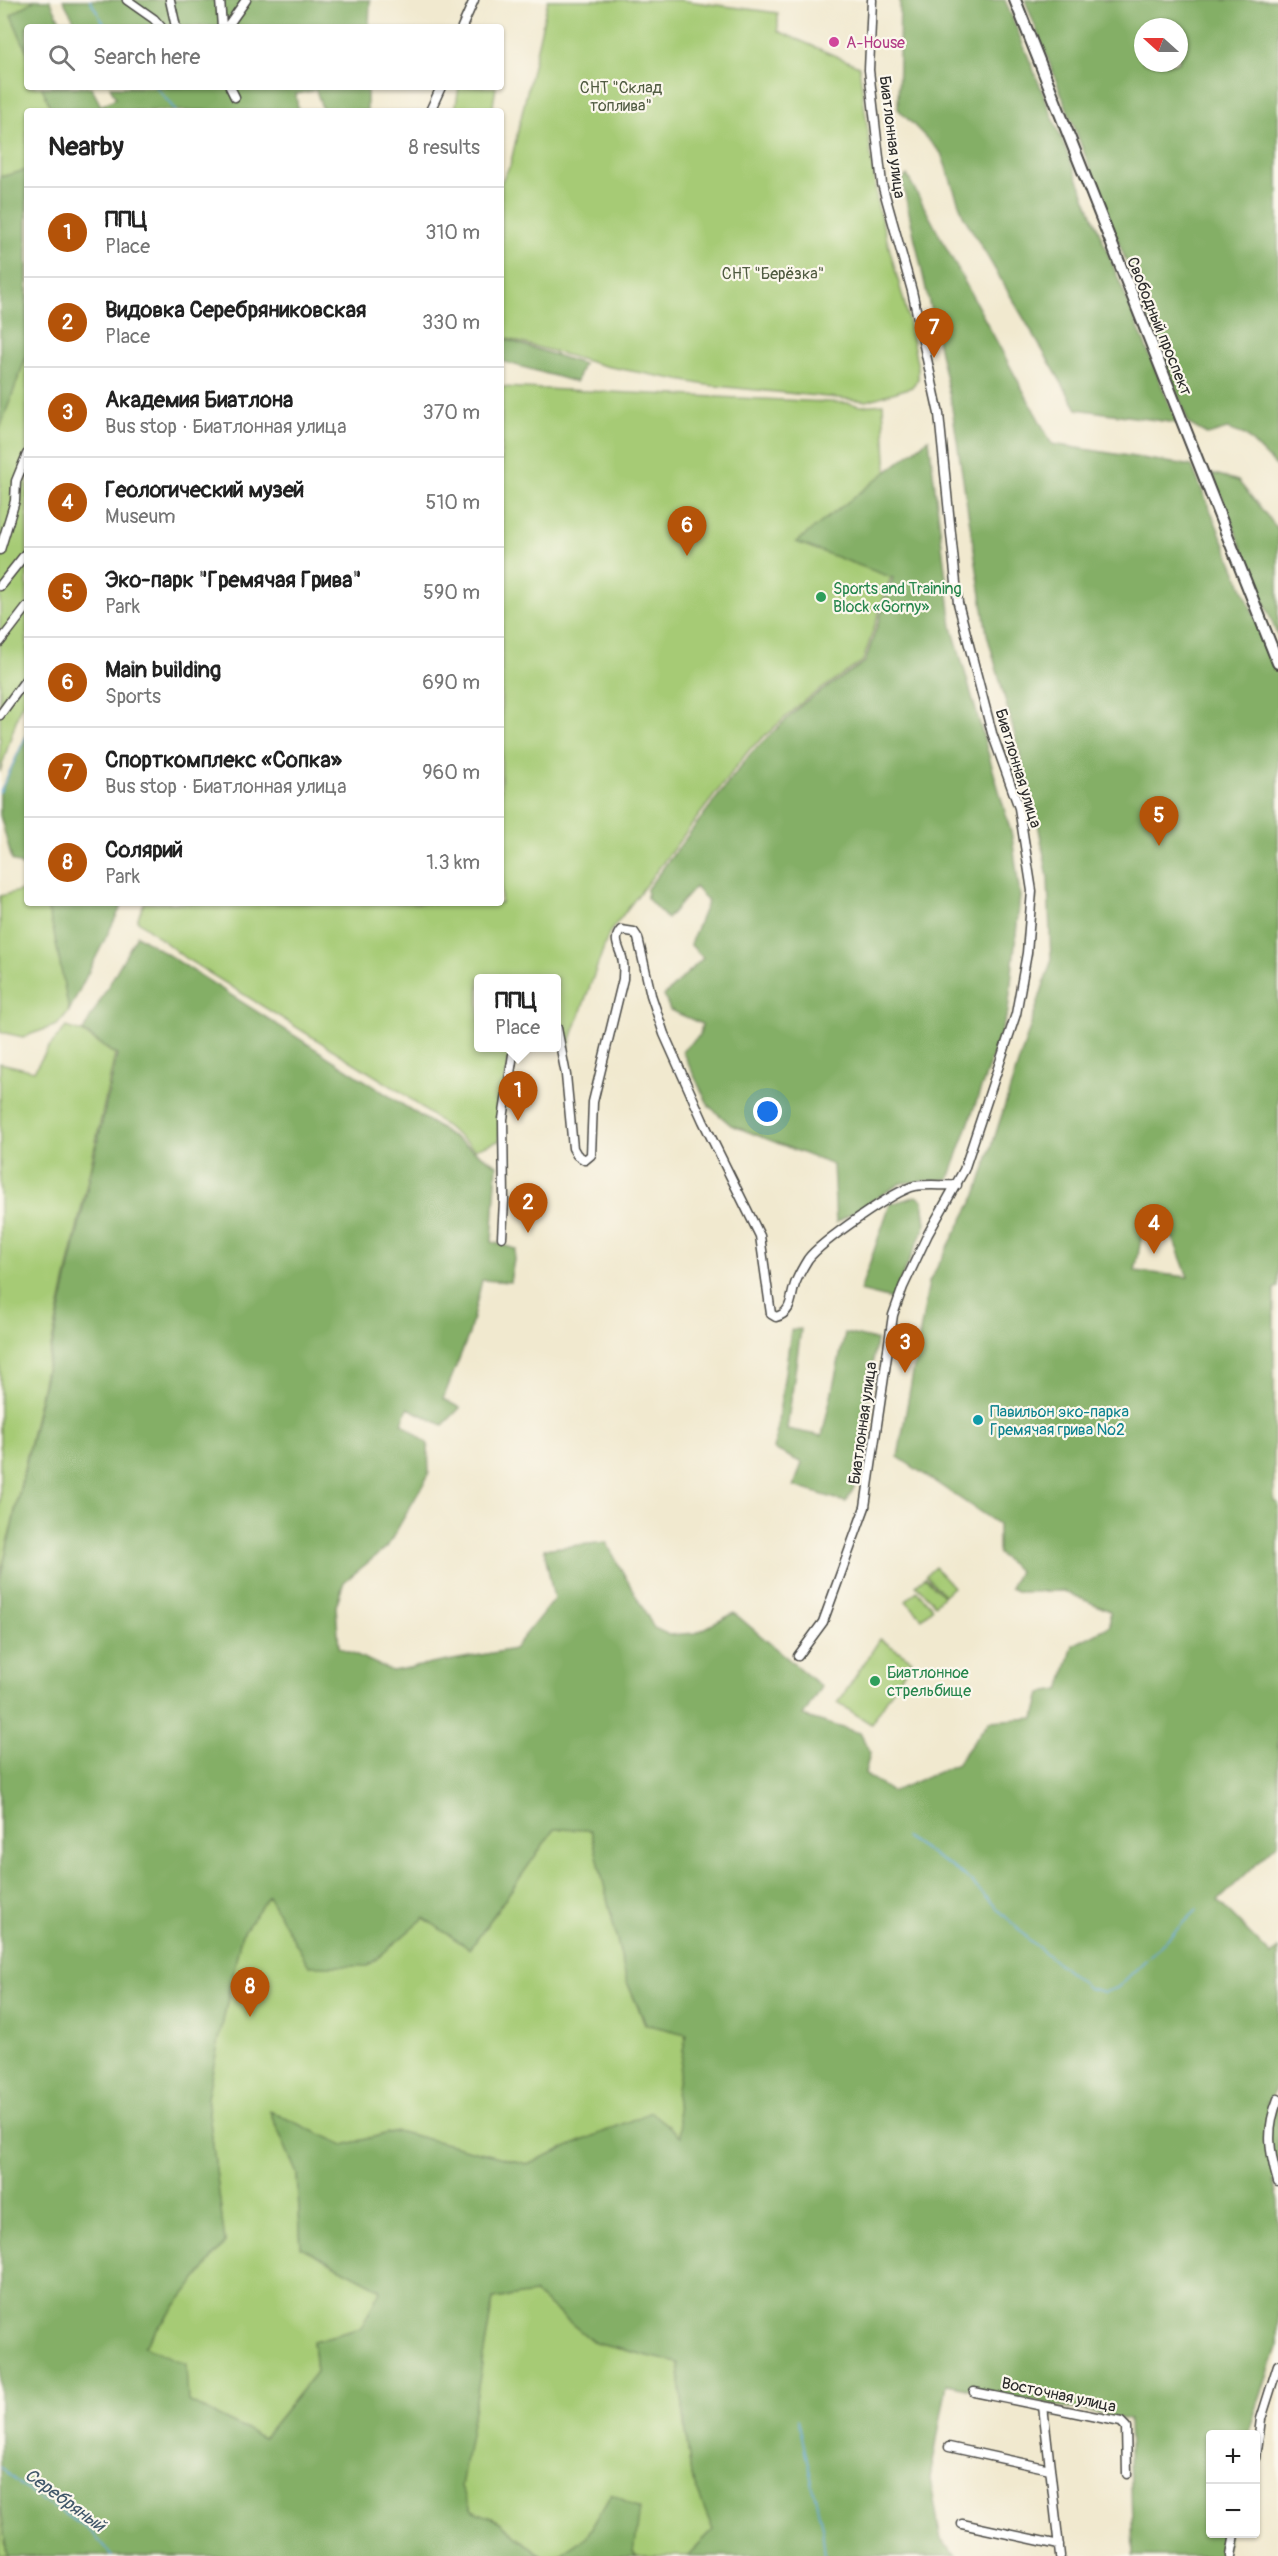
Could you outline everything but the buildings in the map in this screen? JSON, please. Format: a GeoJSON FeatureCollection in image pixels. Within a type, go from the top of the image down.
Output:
{"type":"FeatureCollection","features":[{"type":"Feature","properties":{"kind":"main road","name":"Свободный проспект"},"geometry":{"type":"LineString","coordinates":[[1015,0],[1278,663]]}},
{"type":"Feature","properties":{"kind":"street"},"geometry":{"type":"LineString","coordinates":[[127,0],[158,24]]}},
{"type":"Feature","properties":{"kind":"street"},"geometry":{"type":"LineString","coordinates":[[170,0],[175,24]]}},
{"type":"Feature","properties":{"kind":"street"},"geometry":{"type":"LineString","coordinates":[[220,0],[222,24]]}},
{"type":"Feature","properties":{"kind":"street"},"geometry":{"type":"LineString","coordinates":[[229,24],[246,0]]}},
{"type":"Feature","properties":{"kind":"street"},"geometry":{"type":"LineString","coordinates":[[463,24],[474,0]]}},
{"type":"Feature","properties":{"kind":"street","name":"Биатлонная улица"},"geometry":{"type":"LineString","coordinates":[[798,1656],[823,1622],[865,1507],[893,1315],[903,1287],[928,1234],[964,1170],[1016,1014],[1027,953],[1032,891],[1019,808],[992,733],[958,603],[939,414],[912,291],[882,184],[869,70],[872,0]]}},
{"type":"Feature","properties":{"kind":"street"},"geometry":{"type":"LineString","coordinates":[[232,90],[235,97]]}},
{"type":"Feature","properties":{"kind":"street"},"geometry":{"type":"LineString","coordinates":[[431,108],[440,90]]}},
{"type":"Feature","properties":{"kind":"street"},"geometry":{"type":"LineString","coordinates":[[0,550],[15,501],[16,481],[24,461]]}},
{"type":"Feature","properties":{"kind":"street"},"geometry":{"type":"LineString","coordinates":[[0,586],[24,556]]}},
{"type":"Feature","properties":{"kind":"street"},"geometry":{"type":"LineString","coordinates":[[0,642],[24,611]]}},
{"type":"Feature","properties":{"kind":"street"},"geometry":{"type":"LineString","coordinates":[[0,715],[24,682]]}},
{"type":"Feature","properties":{"kind":"street"},"geometry":{"type":"LineString","coordinates":[[561,1050],[573,1149],[585,1160],[591,1155],[594,1102],[622,979],[623,962],[616,935],[621,930],[634,932],[638,938],[651,995],[664,1034],[702,1121],[760,1236],[765,1260],[768,1305],[771,1314],[776,1317],[784,1315],[790,1308],[794,1286],[801,1272],[809,1259],[827,1240],[897,1193],[915,1186],[957,1185]]}},
{"type":"Feature","properties":{"kind":"street"},"geometry":{"type":"LineString","coordinates":[[502,1236],[503,1119],[513,1052]]}},
{"type":"Feature","properties":{"kind":"street"},"geometry":{"type":"LineString","coordinates":[[1278,2099],[1270,2120],[1271,2158],[1278,2182]]}},
{"type":"Feature","properties":{"kind":"street"},"geometry":{"type":"LineString","coordinates":[[1259,2430],[1278,2365]]}},
{"type":"Feature","properties":{"kind":"street","name":"Восточная улица"},"geometry":{"type":"LineString","coordinates":[[974,2392],[1121,2422],[1126,2427],[1126,2474]]}},
{"type":"Feature","properties":{"kind":"street"},"geometry":{"type":"LineString","coordinates":[[1043,2406],[1060,2556]]}},
{"type":"Feature","properties":{"kind":"street"},"geometry":{"type":"LineString","coordinates":[[949,2448],[1050,2469]]}},
{"type":"Feature","properties":{"kind":"street"},"geometry":{"type":"LineString","coordinates":[[962,2524],[1059,2545]]}},
{"type":"Feature","properties":{"kind":"street"},"geometry":{"type":"LineString","coordinates":[[1231,2556],[1234,2538]]}},
{"type":"Feature","properties":{"kind":"green space"},"geometry":{"type":"Polygon","coordinates":[[[0,0],[35,0],[11,15],[24,45],[24,90],[43,90],[51,108],[24,108],[24,171],[0,177],[0,0]]]}},
{"type":"Feature","properties":{"kind":"green space"},"geometry":{"type":"Polygon","coordinates":[[[35,0],[50,0],[62,24],[24,24],[24,45],[11,15],[35,0]]]}},
{"type":"Feature","properties":{"kind":"green space"},"geometry":{"type":"Polygon","coordinates":[[[63,0],[370,0],[369,24],[76,24],[63,0]]]}},
{"type":"Feature","properties":{"kind":"green space"},"geometry":{"type":"Polygon","coordinates":[[[548,0],[679,0],[778,13],[778,31],[859,66],[878,207],[906,309],[918,368],[918,379],[912,387],[867,401],[706,385],[605,366],[504,338],[504,177],[510,166],[548,0]]]}},
{"type":"Feature","properties":{"kind":"green space"},"geometry":{"type":"Polygon","coordinates":[[[900,0],[1005,0],[1177,423],[1077,409],[963,215],[941,153],[898,109],[900,0]]]}},
{"type":"Feature","properties":{"kind":"green space"},"geometry":{"type":"Polygon","coordinates":[[[1025,0],[1278,0],[1278,468],[1245,435],[1227,429],[1208,435],[1189,424],[1025,0]]]}},
{"type":"Feature","properties":{"kind":"green space"},"geometry":{"type":"Polygon","coordinates":[[[43,90],[93,90],[101,106],[116,98],[112,90],[316,90],[296,94],[298,108],[51,108],[43,90]]]}},
{"type":"Feature","properties":{"kind":"green space"},"geometry":{"type":"Polygon","coordinates":[[[316,90],[367,90],[367,108],[322,108],[316,90]]]}},
{"type":"Feature","properties":{"kind":"green space"},"geometry":{"type":"Polygon","coordinates":[[[458,90],[496,90],[492,108],[456,108],[458,90]]]}},
{"type":"Feature","properties":{"kind":"green space"},"geometry":{"type":"Polygon","coordinates":[[[24,171],[24,362],[0,428],[0,177],[24,171]]]}},
{"type":"Feature","properties":{"kind":"green space"},"geometry":{"type":"Polygon","coordinates":[[[907,175],[1052,444],[1192,466],[1278,673],[1278,1287],[1274,1289],[1274,1501],[1278,1503],[1278,1843],[1218,1901],[1271,1955],[1278,1949],[1278,2084],[1267,2104],[1278,2105],[1278,2181],[1273,2181],[1278,2201],[1278,2344],[1249,2430],[1206,2430],[1206,2538],[1228,2538],[1224,2556],[1133,2556],[1129,2420],[947,2384],[930,2478],[941,2540],[957,2556],[687,2556],[713,2530],[691,2475],[678,2363],[595,2343],[534,2293],[493,2299],[461,2487],[472,2510],[500,2522],[537,2553],[545,2556],[7,2556],[0,2499],[0,1580],[117,1055],[83,1031],[137,935],[497,1165],[492,1242],[516,1249],[510,1282],[482,1280],[469,1334],[443,1399],[460,1408],[443,1425],[408,1408],[402,1423],[428,1444],[429,1474],[387,1547],[344,1582],[336,1606],[339,1647],[392,1671],[514,1649],[554,1599],[544,1549],[606,1542],[654,1628],[669,1635],[696,1633],[734,1613],[821,1687],[803,1716],[860,1733],[870,1752],[865,1774],[892,1792],[957,1764],[989,1721],[1035,1718],[1041,1693],[1060,1690],[1073,1645],[1110,1626],[1110,1611],[1064,1591],[1019,1592],[1010,1588],[1019,1571],[998,1554],[998,1524],[898,1457],[929,1282],[976,1195],[1051,962],[1048,878],[1036,812],[987,634],[951,402],[902,181],[907,175]],[[1142,1234],[1135,1271],[1188,1277],[1173,1238],[1142,1234]],[[554,1829],[470,1949],[424,1918],[368,1966],[309,1966],[268,1896],[241,1936],[207,2097],[225,2243],[144,2346],[186,2364],[188,2401],[263,2438],[316,2372],[313,2341],[361,2328],[381,2289],[301,2247],[297,2174],[270,2111],[344,2145],[396,2131],[527,2164],[651,2112],[681,2136],[676,2095],[686,2034],[646,2024],[627,1982],[591,1830],[554,1829]]]}},
{"type":"Feature","properties":{"kind":"green space"},"geometry":{"type":"Polygon","coordinates":[[[504,339],[583,364],[576,382],[504,362],[504,339]]]}},
{"type":"Feature","properties":{"kind":"green space"},"geometry":{"type":"Polygon","coordinates":[[[24,362],[24,702],[20,708],[0,772],[0,428],[24,362]]]}},
{"type":"Feature","properties":{"kind":"green space"},"geometry":{"type":"Polygon","coordinates":[[[504,387],[848,403],[861,406],[883,404],[892,574],[863,661],[805,700],[749,750],[609,933],[566,1053],[561,1028],[561,974],[474,974],[474,1052],[510,1052],[499,1141],[475,1149],[401,1092],[185,958],[137,920],[143,906],[504,906],[504,387]]]}},
{"type":"Feature","properties":{"kind":"green space"},"geometry":{"type":"Polygon","coordinates":[[[929,439],[952,627],[1012,836],[1020,896],[1008,1012],[949,1179],[901,1183],[836,1223],[833,1165],[731,1125],[709,1106],[682,1051],[700,1035],[702,1024],[670,1010],[664,996],[703,958],[690,944],[708,901],[695,887],[667,919],[647,898],[647,889],[751,753],[804,703],[865,662],[893,578],[796,542],[929,439]]]}},
{"type":"Feature","properties":{"kind":"green space"},"geometry":{"type":"Polygon","coordinates":[[[1212,473],[1238,481],[1278,529],[1278,637],[1212,473]]]}},
{"type":"Feature","properties":{"kind":"green space"},"geometry":{"type":"Polygon","coordinates":[[[24,740],[24,867],[12,860],[0,815],[0,792],[24,740]]]}},
{"type":"Feature","properties":{"kind":"green space"},"geometry":{"type":"Polygon","coordinates":[[[24,890],[24,906],[47,906],[69,1011],[57,1025],[23,1037],[0,1032],[0,896],[24,890]]]}},
{"type":"Feature","properties":{"kind":"green space"},"geometry":{"type":"Polygon","coordinates":[[[47,906],[122,906],[69,1011],[47,906]]]}},
{"type":"Feature","properties":{"kind":"green space"},"geometry":{"type":"Polygon","coordinates":[[[66,1027],[82,1032],[115,1055],[0,1578],[0,1063],[34,1071],[49,1047],[66,1027]]]}},
{"type":"Feature","properties":{"kind":"green space"},"geometry":{"type":"Polygon","coordinates":[[[917,1196],[923,1201],[926,1224],[892,1299],[860,1291],[890,1204],[917,1196]]]}},
{"type":"Feature","properties":{"kind":"green space"},"geometry":{"type":"Polygon","coordinates":[[[801,1329],[787,1429],[822,1436],[845,1333],[876,1340],[856,1484],[846,1502],[794,1486],[802,1463],[774,1449],[791,1330],[801,1329]]]}},
{"type":"Feature","properties":{"kind":"green space"},"geometry":{"type":"Polygon","coordinates":[[[935,1567],[953,1587],[944,1595],[926,1575],[935,1567]]]}},
{"type":"Feature","properties":{"kind":"green space"},"geometry":{"type":"Polygon","coordinates":[[[925,1577],[943,1596],[935,1604],[916,1585],[925,1577]]]}},
{"type":"Feature","properties":{"kind":"green space"},"geometry":{"type":"Polygon","coordinates":[[[917,1591],[933,1608],[922,1618],[906,1601],[917,1591]]]}},
{"type":"Feature","properties":{"kind":"green space","name":"Биатлонное стрельбище"},"geometry":{"type":"Polygon","coordinates":[[[880,1639],[912,1660],[871,1724],[838,1703],[880,1639]]]}},
{"type":"Feature","properties":{"kind":"green space"},"geometry":{"type":"Polygon","coordinates":[[[554,1829],[591,1829],[627,1982],[645,2024],[686,2034],[676,2095],[681,2137],[651,2112],[527,2164],[396,2131],[344,2145],[270,2112],[297,2174],[301,2247],[381,2289],[361,2328],[313,2341],[316,2372],[263,2438],[187,2401],[144,2346],[225,2243],[207,2097],[241,1936],[268,1895],[368,1966],[424,1918],[470,1949],[554,1829]]]}},
{"type":"Feature","properties":{"kind":"green space"},"geometry":{"type":"Polygon","coordinates":[[[534,2293],[595,2343],[678,2363],[691,2475],[713,2530],[687,2556],[636,2556],[611,2494],[587,2536],[558,2556],[545,2556],[537,2553],[500,2522],[472,2510],[461,2483],[493,2299],[534,2293]]]}},
{"type":"Feature","properties":{"kind":"green space"},"geometry":{"type":"Polygon","coordinates":[[[611,2494],[640,2508],[634,2553],[636,2556],[558,2556],[587,2536],[611,2494]]]}},
{"type":"Feature","properties":{"kind":"green space"},"geometry":{"type":"Polygon","coordinates":[[[0,2499],[7,2556],[0,2556],[0,2499]]]}},
{"type":"Feature","properties":{"kind":"waterway"},"geometry":{"type":"LineString","coordinates":[[90,0],[104,24]]}},
{"type":"Feature","properties":{"kind":"waterway"},"geometry":{"type":"LineString","coordinates":[[158,90],[174,108]]}},
{"type":"Feature","properties":{"kind":"waterway"},"geometry":{"type":"LineString","coordinates":[[0,792],[24,740]]}},
{"type":"Feature","properties":{"kind":"waterway"},"geometry":{"type":"LineString","coordinates":[[905,1837],[965,1876],[1028,1939],[1088,1988],[1105,1992],[1117,1988],[1197,1910]]}},
{"type":"Feature","properties":{"kind":"waterway"},"geometry":{"type":"LineString","coordinates":[[798,2419],[822,2527],[825,2556]]}},
{"type":"Feature","properties":{"kind":"waterway","name":"Серебряный"},"geometry":{"type":"LineString","coordinates":[[0,2467],[32,2494],[90,2531],[112,2556]]}},
{"type":"Feature","properties":{"kind":"place","name":"A-House"},"geometry":{"type":"Point","coordinates":[834,42]}},
{"type":"Feature","properties":{"kind":"place","name":"Спорткомплекс «Сопка»"},"geometry":{"type":"Point","coordinates":[934,358]}},
{"type":"Feature","properties":{"kind":"place","name":"Main building"},"geometry":{"type":"Point","coordinates":[687,556]}},
{"type":"Feature","properties":{"kind":"place","name":"Sports and Training Block «Gorny»"},"geometry":{"type":"Point","coordinates":[821,597]}},
{"type":"Feature","properties":{"kind":"place","name":"Эко-парк \"Гремячая Грива\""},"geometry":{"type":"Point","coordinates":[1159,846]}},
{"type":"Feature","properties":{"kind":"place","name":"ППЦ"},"geometry":{"type":"Point","coordinates":[518,1121]}},
{"type":"Feature","properties":{"kind":"place","name":"Видовка Серебряниковская"},"geometry":{"type":"Point","coordinates":[528,1233]}},
{"type":"Feature","properties":{"kind":"place","name":"Геологический музей"},"geometry":{"type":"Point","coordinates":[1154,1254]}},
{"type":"Feature","properties":{"kind":"place","name":"Академия Биатлона"},"geometry":{"type":"Point","coordinates":[905,1373]}},
{"type":"Feature","properties":{"kind":"place","name":"Павильон эко-парка Гремячая грива №2"},"geometry":{"type":"Point","coordinates":[978,1420]}},
{"type":"Feature","properties":{"kind":"place","name":"Биатлонное стрельбище"},"geometry":{"type":"Point","coordinates":[875,1681]}},
{"type":"Feature","properties":{"kind":"place","name":"Солярий"},"geometry":{"type":"Point","coordinates":[250,2017]}},
{"type":"Feature","properties":{"kind":"park label","name":"СНТ \"Склад топлива\""},"geometry":{"type":"Point","coordinates":[621,96]}},
{"type":"Feature","properties":{"kind":"park label","name":"СНТ \"Берёзка\""},"geometry":{"type":"Point","coordinates":[773,273]}}]}
